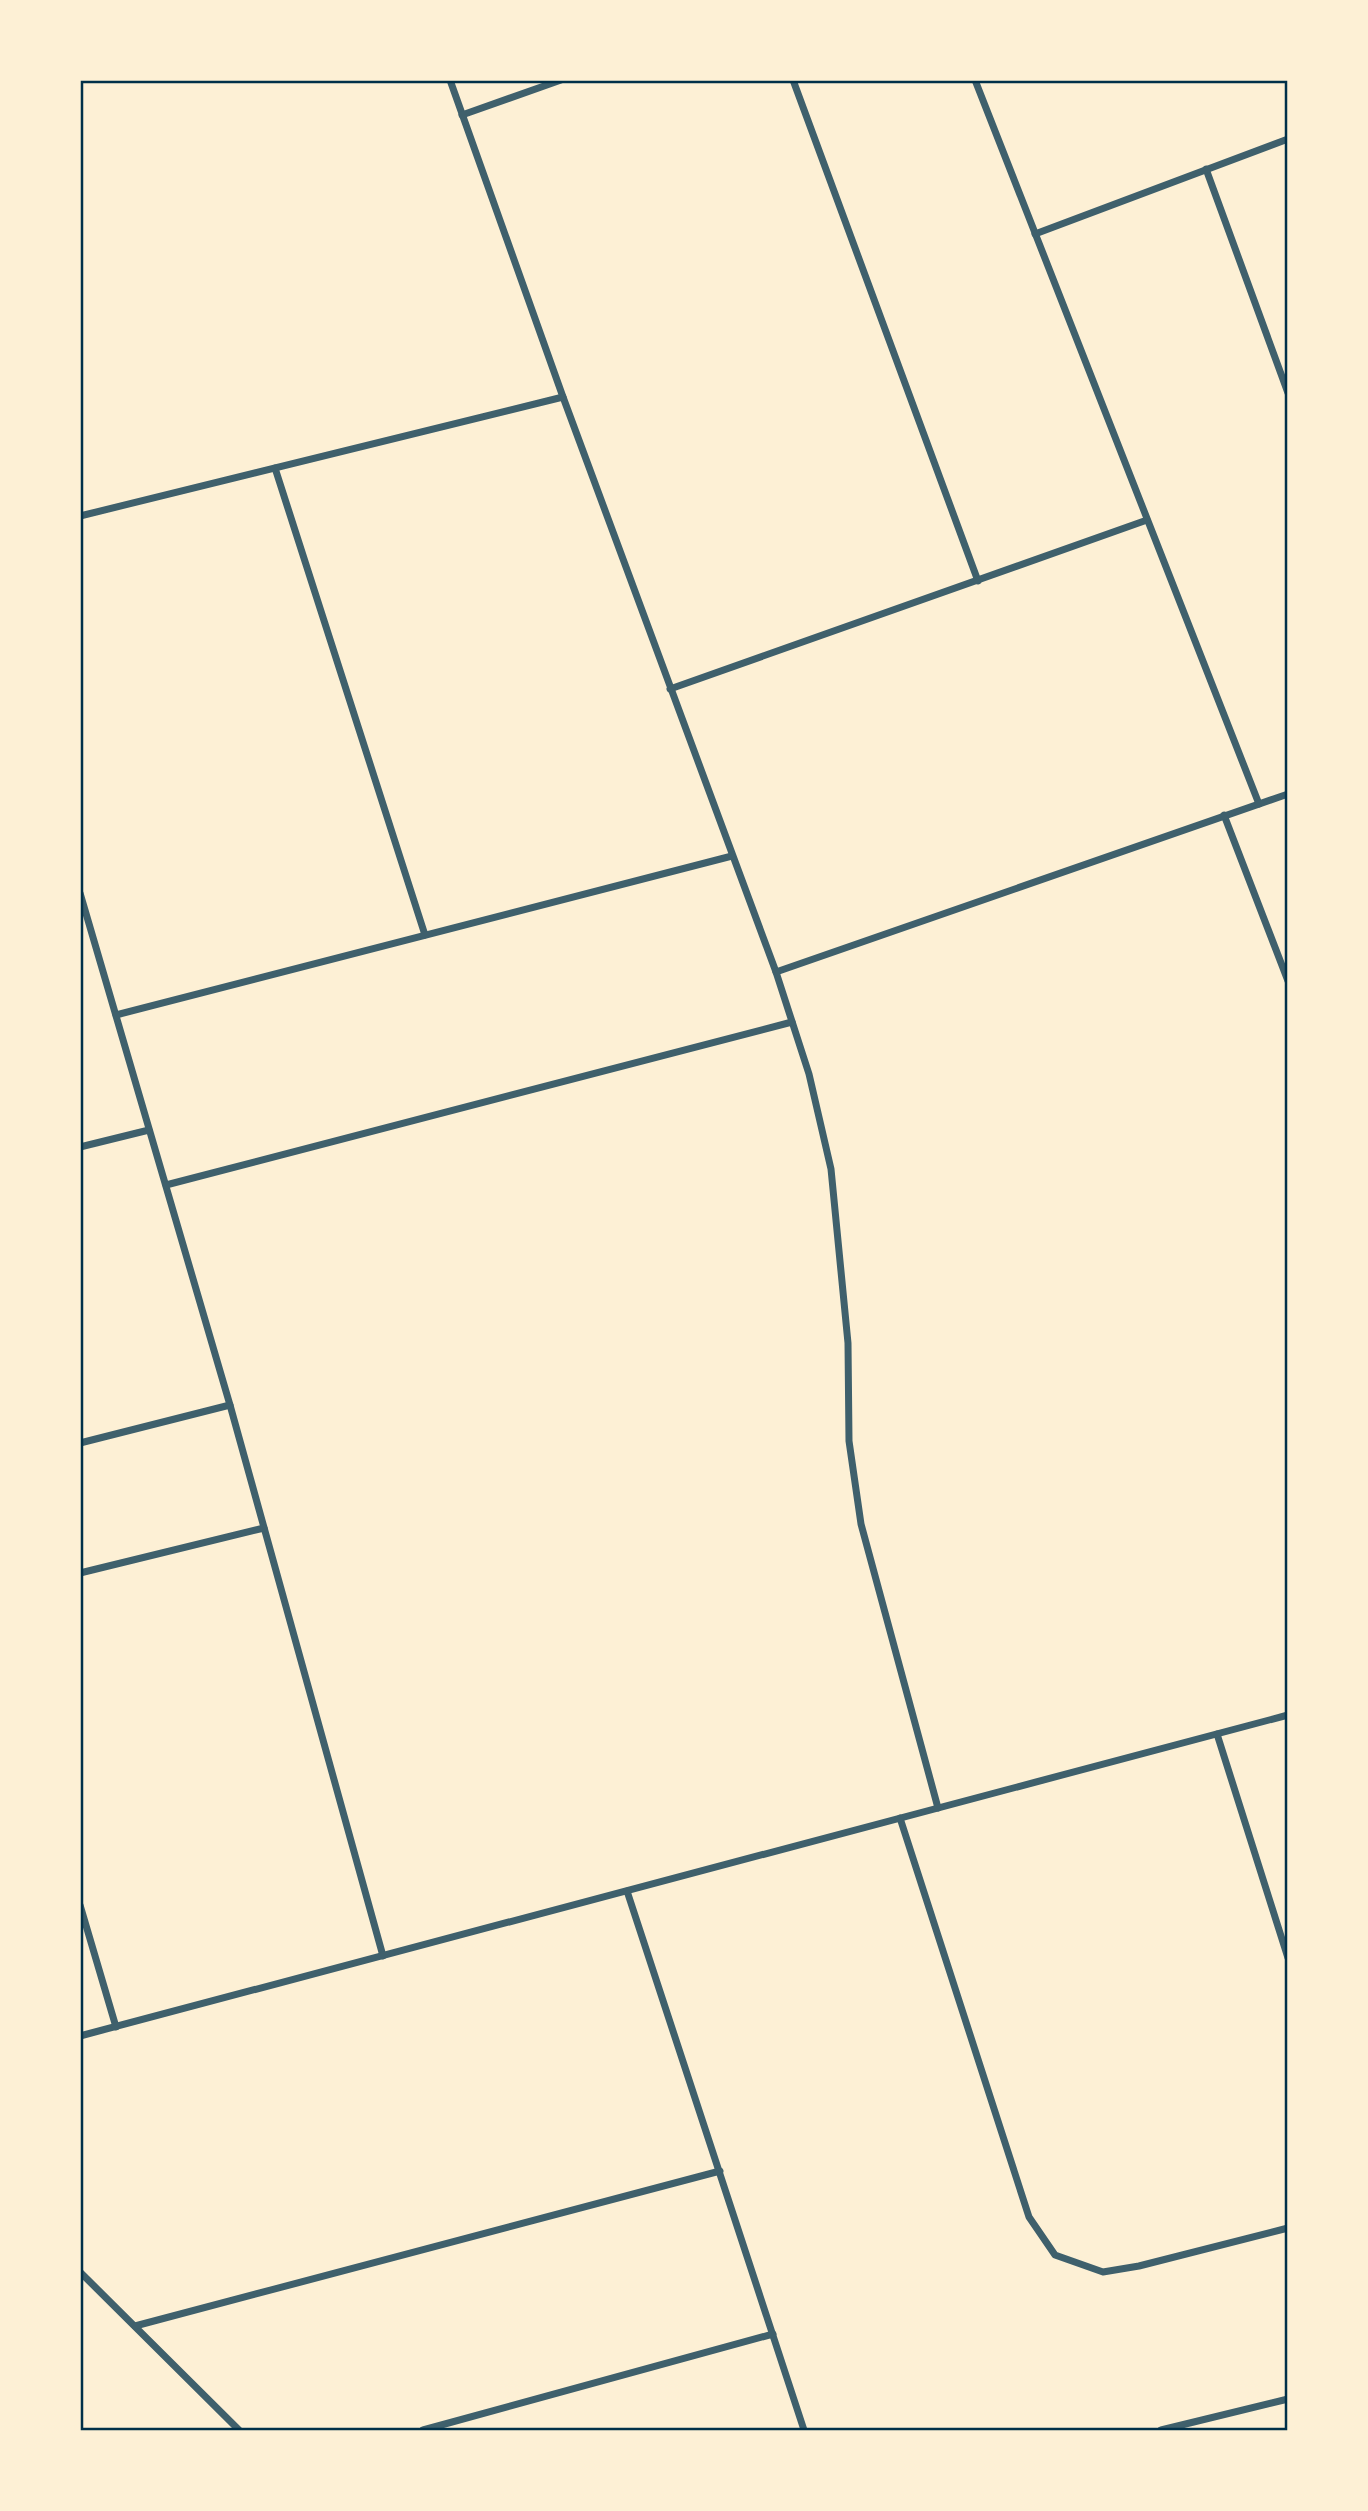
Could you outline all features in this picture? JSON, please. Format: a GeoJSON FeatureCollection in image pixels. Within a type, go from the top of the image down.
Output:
{"type":"FeatureCollection","features":[{"type":"Feature","properties":{"kind":"street"},"geometry":{"type":"LineString","coordinates":[[450,80],[562,397],[776,972],[809,1074],[831,1169],[848,1343],[849,1441],[861,1524],[938,1808]]}},
{"type":"Feature","properties":{"kind":"street"},"geometry":{"type":"LineString","coordinates":[[462,115],[561,80]]}},
{"type":"Feature","properties":{"kind":"street"},"geometry":{"type":"LineString","coordinates":[[793,80],[978,581]]}},
{"type":"Feature","properties":{"kind":"street"},"geometry":{"type":"LineString","coordinates":[[975,80],[1259,804]]}},
{"type":"Feature","properties":{"kind":"street"},"geometry":{"type":"LineString","coordinates":[[1035,234],[1287,139]]}},
{"type":"Feature","properties":{"kind":"street"},"geometry":{"type":"LineString","coordinates":[[1206,169],[1287,393]]}},
{"type":"Feature","properties":{"kind":"street"},"geometry":{"type":"LineString","coordinates":[[80,516],[562,397]]}},
{"type":"Feature","properties":{"kind":"street"},"geometry":{"type":"LineString","coordinates":[[275,468],[425,935]]}},
{"type":"Feature","properties":{"kind":"street"},"geometry":{"type":"LineString","coordinates":[[670,689],[1147,520]]}},
{"type":"Feature","properties":{"kind":"street"},"geometry":{"type":"LineString","coordinates":[[776,972],[1287,794]]}},
{"type":"Feature","properties":{"kind":"street"},"geometry":{"type":"LineString","coordinates":[[1224,815],[1287,981]]}},
{"type":"Feature","properties":{"kind":"street"},"geometry":{"type":"LineString","coordinates":[[116,1014],[732,856]]}},
{"type":"Feature","properties":{"kind":"street"},"geometry":{"type":"LineString","coordinates":[[80,893],[230,1405],[383,1956]]}},
{"type":"Feature","properties":{"kind":"street"},"geometry":{"type":"LineString","coordinates":[[166,1185],[792,1022]]}},
{"type":"Feature","properties":{"kind":"street"},"geometry":{"type":"LineString","coordinates":[[80,1147],[149,1130]]}},
{"type":"Feature","properties":{"kind":"street"},"geometry":{"type":"LineString","coordinates":[[80,1443],[230,1405]]}},
{"type":"Feature","properties":{"kind":"street"},"geometry":{"type":"LineString","coordinates":[[80,1573],[264,1528]]}},
{"type":"Feature","properties":{"kind":"street"},"geometry":{"type":"LineString","coordinates":[[80,2036],[1287,1715]]}},
{"type":"Feature","properties":{"kind":"street"},"geometry":{"type":"LineString","coordinates":[[1217,1734],[1287,1958]]}},
{"type":"Feature","properties":{"kind":"street"},"geometry":{"type":"LineString","coordinates":[[900,1818],[1029,2217],[1055,2255],[1102,2272],[1139,2266],[1287,2228]]}},
{"type":"Feature","properties":{"kind":"street"},"geometry":{"type":"LineString","coordinates":[[627,1891],[804,2431]]}},
{"type":"Feature","properties":{"kind":"street"},"geometry":{"type":"LineString","coordinates":[[80,1905],[116,2027]]}},
{"type":"Feature","properties":{"kind":"street"},"geometry":{"type":"LineString","coordinates":[[135,2326],[720,2171]]}},
{"type":"Feature","properties":{"kind":"street"},"geometry":{"type":"LineString","coordinates":[[80,2272],[239,2431]]}},
{"type":"Feature","properties":{"kind":"street"},"geometry":{"type":"LineString","coordinates":[[423,2431],[774,2334]]}},
{"type":"Feature","properties":{"kind":"street"},"geometry":{"type":"LineString","coordinates":[[1161,2431],[1287,2399]]}}]}
